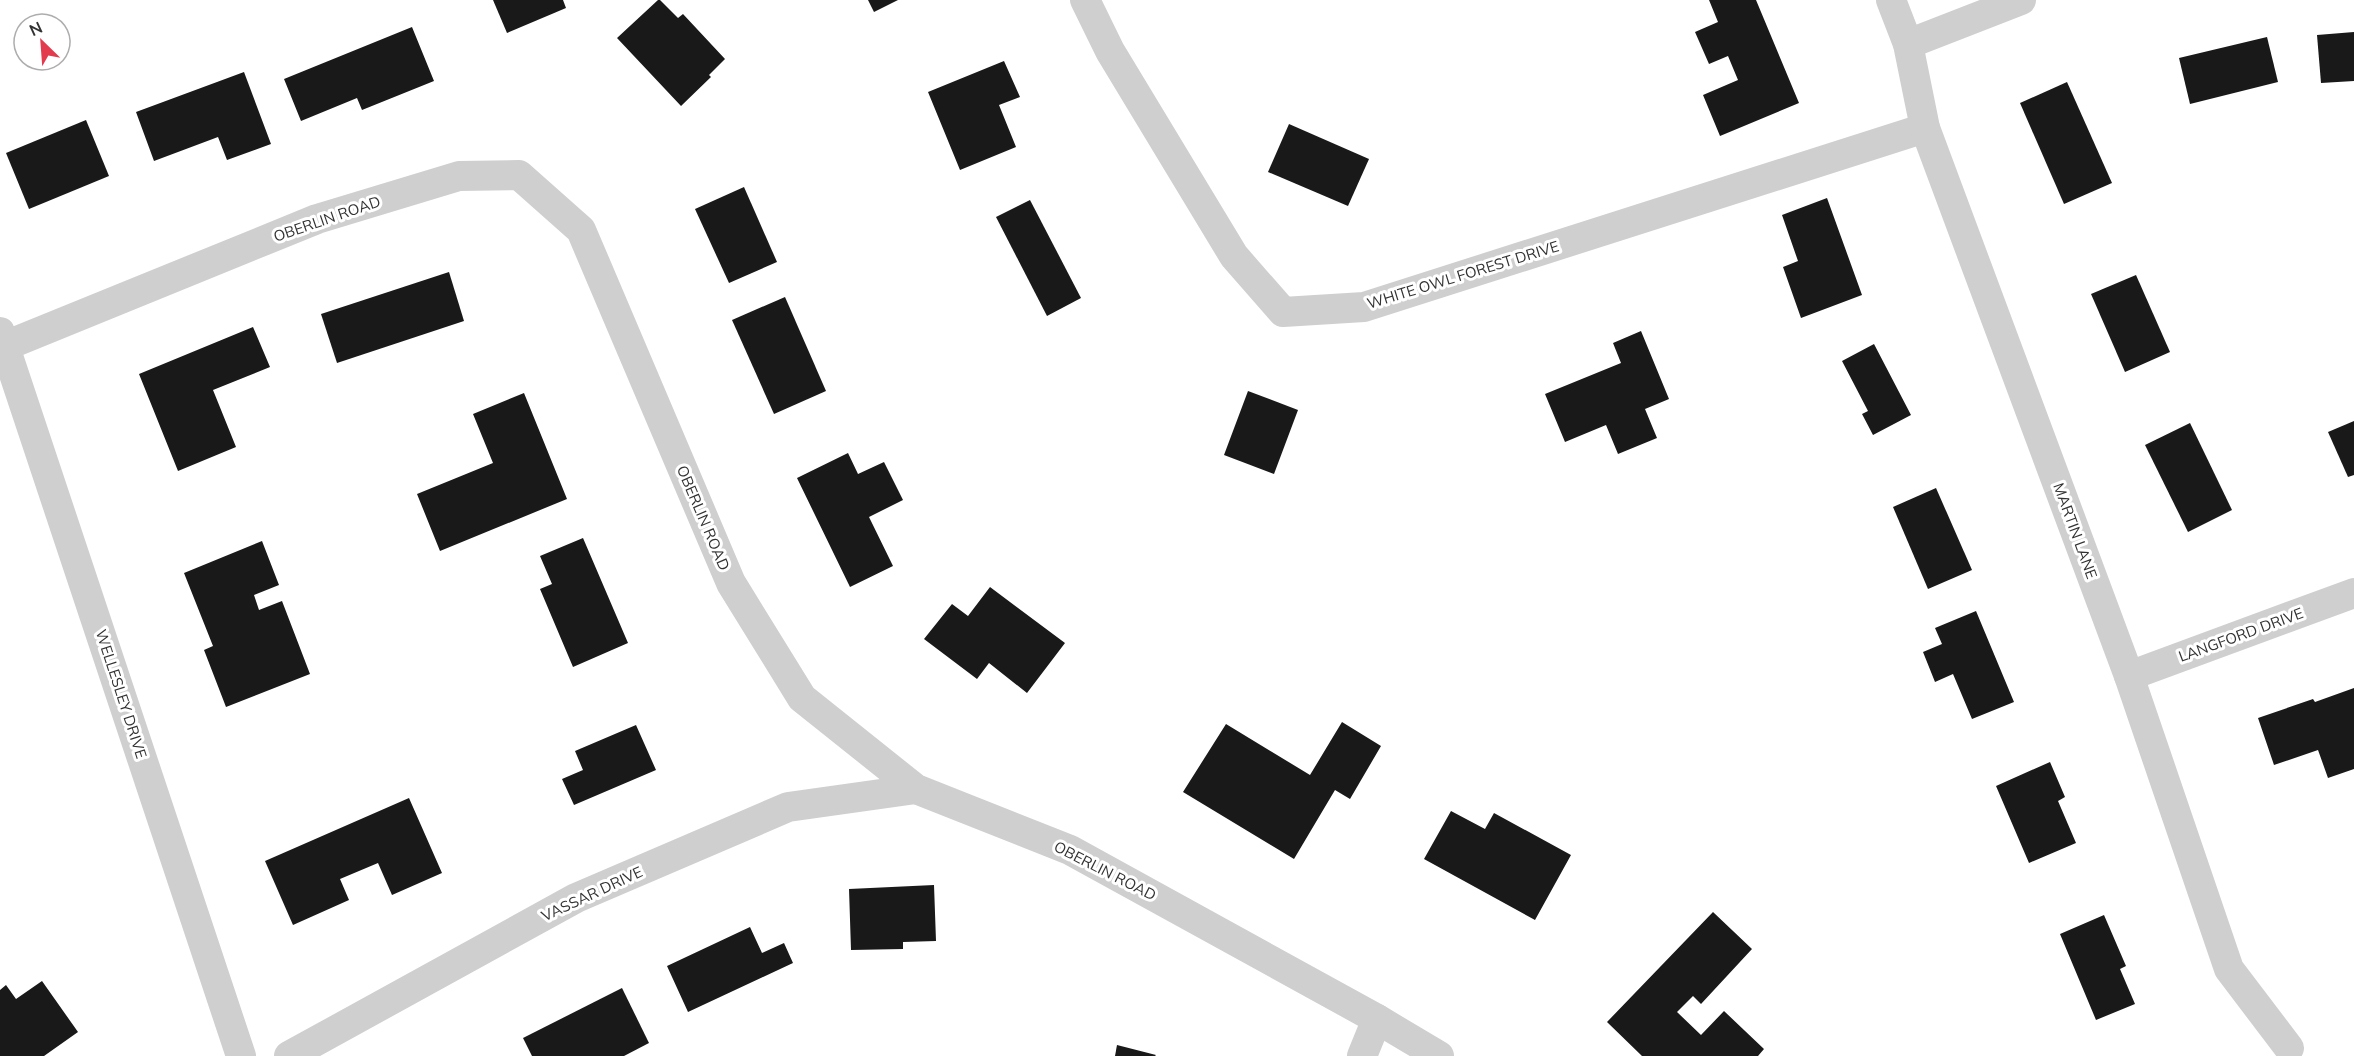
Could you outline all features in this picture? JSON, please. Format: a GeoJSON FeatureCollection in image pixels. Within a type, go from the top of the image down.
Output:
{"type":"FeatureCollection","features":[{"type":"Feature","properties":{"kind":"street","name":"WHITE OWL FOREST DRIVE"},"geometry":{"type":"LineString","coordinates":[[1085,0],[1110,51],[1234,256],[1283,312],[1364,307],[1925,128]]}},
{"type":"Feature","properties":{"kind":"street","name":"MARTIN LANE"},"geometry":{"type":"LineString","coordinates":[[1891,0],[1908,44],[1925,128],[2129,676],[2229,969],[2289,1048]]}},
{"type":"Feature","properties":{"kind":"street"},"geometry":{"type":"LineString","coordinates":[[1908,44],[2021,0]]}},
{"type":"Feature","properties":{"kind":"street","name":"OBERLIN ROAD"},"geometry":{"type":"LineString","coordinates":[[3,339],[317,219],[459,176],[519,176],[581,230],[731,583],[802,698],[916,789],[1070,850],[1377,1019],[1439,1056]]}},
{"type":"Feature","properties":{"kind":"street","name":"WELLESLEY DRIVE"},"geometry":{"type":"LineString","coordinates":[[3,339],[240,1056]]}},
{"type":"Feature","properties":{"kind":"street","name":"LANGFORD DRIVE"},"geometry":{"type":"LineString","coordinates":[[2129,676],[2354,593]]}},
{"type":"Feature","properties":{"kind":"street","name":"VASSAR DRIVE"},"geometry":{"type":"LineString","coordinates":[[289,1056],[576,898],[788,807],[916,789]]}},
{"type":"Feature","properties":{"kind":"street"},"geometry":{"type":"LineString","coordinates":[[1362,1056],[1377,1019]]}},
{"type":"Feature","properties":{"kind":"building"},"geometry":{"type":"Polygon","coordinates":[[[493,0],[563,0],[566,8],[507,33],[493,0]]]}},
{"type":"Feature","properties":{"kind":"building"},"geometry":{"type":"Polygon","coordinates":[[[658,0],[678,18],[683,14],[725,59],[709,75],[711,77],[681,106],[617,38],[658,0]]]}},
{"type":"Feature","properties":{"kind":"building"},"geometry":{"type":"Polygon","coordinates":[[[868,0],[898,0],[874,12],[868,0]]]}},
{"type":"Feature","properties":{"kind":"building"},"geometry":{"type":"Polygon","coordinates":[[[1709,0],[1756,0],[1799,103],[1720,136],[1703,95],[1738,80],[1728,56],[1709,64],[1695,32],[1718,22],[1709,0]]]}},
{"type":"Feature","properties":{"kind":"building"},"geometry":{"type":"Polygon","coordinates":[[[412,27],[434,81],[362,110],[357,98],[301,121],[284,79],[412,27]]]}},
{"type":"Feature","properties":{"kind":"building"},"geometry":{"type":"Polygon","coordinates":[[[2354,32],[2354,81],[2321,83],[2317,35],[2354,32]]]}},
{"type":"Feature","properties":{"kind":"building"},"geometry":{"type":"Polygon","coordinates":[[[2267,37],[2278,82],[2190,104],[2179,58],[2267,37]]]}},
{"type":"Feature","properties":{"kind":"building"},"geometry":{"type":"Polygon","coordinates":[[[1004,61],[1020,97],[999,105],[1016,147],[960,170],[928,92],[1004,61]]]}},
{"type":"Feature","properties":{"kind":"building"},"geometry":{"type":"Polygon","coordinates":[[[244,72],[271,144],[227,160],[218,137],[154,161],[136,112],[244,72]]]}},
{"type":"Feature","properties":{"kind":"building"},"geometry":{"type":"Polygon","coordinates":[[[2067,82],[2112,183],[2064,204],[2020,103],[2067,82]]]}},
{"type":"Feature","properties":{"kind":"building"},"geometry":{"type":"Polygon","coordinates":[[[86,120],[109,176],[29,209],[6,153],[86,120]]]}},
{"type":"Feature","properties":{"kind":"building"},"geometry":{"type":"Polygon","coordinates":[[[1289,124],[1369,159],[1348,206],[1268,172],[1289,124]]]}},
{"type":"Feature","properties":{"kind":"building"},"geometry":{"type":"Polygon","coordinates":[[[744,187],[777,262],[729,283],[695,209],[744,187]]]}},
{"type":"Feature","properties":{"kind":"building"},"geometry":{"type":"Polygon","coordinates":[[[1827,198],[1862,295],[1801,318],[1783,267],[1798,261],[1782,215],[1827,198]]]}},
{"type":"Feature","properties":{"kind":"building"},"geometry":{"type":"Polygon","coordinates":[[[1030,200],[1081,298],[1047,316],[996,217],[1030,200]]]}},
{"type":"Feature","properties":{"kind":"building"},"geometry":{"type":"Polygon","coordinates":[[[449,272],[464,321],[337,363],[321,314],[449,272]]]}},
{"type":"Feature","properties":{"kind":"building"},"geometry":{"type":"Polygon","coordinates":[[[2136,275],[2170,352],[2125,372],[2091,294],[2136,275]]]}},
{"type":"Feature","properties":{"kind":"building"},"geometry":{"type":"Polygon","coordinates":[[[785,297],[826,391],[774,414],[732,320],[785,297]]]}},
{"type":"Feature","properties":{"kind":"building"},"geometry":{"type":"Polygon","coordinates":[[[253,327],[270,367],[213,390],[236,447],[178,471],[139,374],[253,327]]]}},
{"type":"Feature","properties":{"kind":"building"},"geometry":{"type":"Polygon","coordinates":[[[1641,331],[1669,399],[1645,409],[1657,438],[1618,454],[1606,425],[1565,442],[1545,394],[1621,363],[1613,343],[1641,331]]]}},
{"type":"Feature","properties":{"kind":"building"},"geometry":{"type":"Polygon","coordinates":[[[1874,344],[1911,415],[1873,435],[1862,414],[1868,411],[1842,361],[1874,344]]]}},
{"type":"Feature","properties":{"kind":"building"},"geometry":{"type":"Polygon","coordinates":[[[1248,391],[1298,410],[1274,474],[1224,455],[1248,391]]]}},
{"type":"Feature","properties":{"kind":"building"},"geometry":{"type":"Polygon","coordinates":[[[524,393],[567,499],[440,551],[417,494],[493,463],[473,414],[524,393]]]}},
{"type":"Feature","properties":{"kind":"building"},"geometry":{"type":"Polygon","coordinates":[[[2354,421],[2354,475],[2348,477],[2328,432],[2354,421]]]}},
{"type":"Feature","properties":{"kind":"building"},"geometry":{"type":"Polygon","coordinates":[[[2190,423],[2232,510],[2188,532],[2145,445],[2190,423]]]}},
{"type":"Feature","properties":{"kind":"building"},"geometry":{"type":"Polygon","coordinates":[[[848,453],[858,474],[884,462],[903,500],[869,517],[893,566],[850,587],[797,478],[848,453]]]}},
{"type":"Feature","properties":{"kind":"building"},"geometry":{"type":"Polygon","coordinates":[[[1936,488],[1972,570],[1928,589],[1893,507],[1936,488]]]}},
{"type":"Feature","properties":{"kind":"building"},"geometry":{"type":"Polygon","coordinates":[[[583,538],[628,643],[573,667],[540,589],[552,584],[540,556],[583,538]]]}},
{"type":"Feature","properties":{"kind":"building"},"geometry":{"type":"Polygon","coordinates":[[[262,541],[279,585],[254,595],[259,610],[282,601],[310,674],[226,707],[204,650],[213,646],[184,573],[262,541]]]}},
{"type":"Feature","properties":{"kind":"building"},"geometry":{"type":"Polygon","coordinates":[[[990,587],[1065,643],[1027,693],[989,663],[977,679],[924,639],[952,604],[968,616],[990,587]]]}},
{"type":"Feature","properties":{"kind":"building"},"geometry":{"type":"Polygon","coordinates":[[[1976,611],[2014,702],[1972,719],[1953,674],[1935,682],[1923,652],[1942,644],[1935,628],[1976,611]]]}},
{"type":"Feature","properties":{"kind":"building"},"geometry":{"type":"Polygon","coordinates":[[[2354,688],[2354,769],[2328,778],[2318,750],[2274,765],[2258,718],[2354,688]]]}},
{"type":"Feature","properties":{"kind":"building"},"geometry":{"type":"Polygon","coordinates":[[[1342,722],[1381,746],[1350,799],[1335,790],[1294,859],[1183,792],[1226,724],[1310,775],[1342,722]]]}},
{"type":"Feature","properties":{"kind":"building"},"geometry":{"type":"Polygon","coordinates":[[[636,725],[656,770],[574,805],[562,779],[583,770],[575,751],[636,725]]]}},
{"type":"Feature","properties":{"kind":"building"},"geometry":{"type":"Polygon","coordinates":[[[2050,762],[2065,797],[2058,801],[2076,843],[2029,863],[1996,786],[2050,762]]]}},
{"type":"Feature","properties":{"kind":"building"},"geometry":{"type":"Polygon","coordinates":[[[409,798],[442,873],[392,895],[378,863],[340,879],[349,900],[293,925],[265,861],[409,798]]]}},
{"type":"Feature","properties":{"kind":"building"},"geometry":{"type":"Polygon","coordinates":[[[1451,811],[1485,829],[1494,813],[1571,855],[1535,920],[1424,859],[1451,811]]]}},
{"type":"Feature","properties":{"kind":"building"},"geometry":{"type":"Polygon","coordinates":[[[934,885],[936,941],[903,942],[903,949],[851,950],[849,889],[934,885]]]}},
{"type":"Feature","properties":{"kind":"building"},"geometry":{"type":"Polygon","coordinates":[[[1713,912],[1752,949],[1701,1004],[1693,996],[1677,1012],[1701,1035],[1724,1011],[1764,1049],[1758,1056],[1642,1056],[1607,1022],[1713,912]]]}},
{"type":"Feature","properties":{"kind":"building"},"geometry":{"type":"Polygon","coordinates":[[[2104,915],[2126,966],[2120,969],[2135,1004],[2096,1020],[2060,934],[2104,915]]]}},
{"type":"Feature","properties":{"kind":"building"},"geometry":{"type":"Polygon","coordinates":[[[750,927],[762,953],[784,943],[793,963],[688,1012],[667,966],[750,927]]]}},
{"type":"Feature","properties":{"kind":"building"},"geometry":{"type":"Polygon","coordinates":[[[42,981],[78,1032],[44,1056],[0,1056],[0,990],[6,985],[16,999],[42,981]]]}},
{"type":"Feature","properties":{"kind":"building"},"geometry":{"type":"Polygon","coordinates":[[[622,988],[649,1043],[624,1056],[532,1056],[523,1038],[622,988]]]}},
{"type":"Feature","properties":{"kind":"building"},"geometry":{"type":"Polygon","coordinates":[[[1117,1045],[1156,1055],[1115,1056],[1117,1045]]]}}]}
